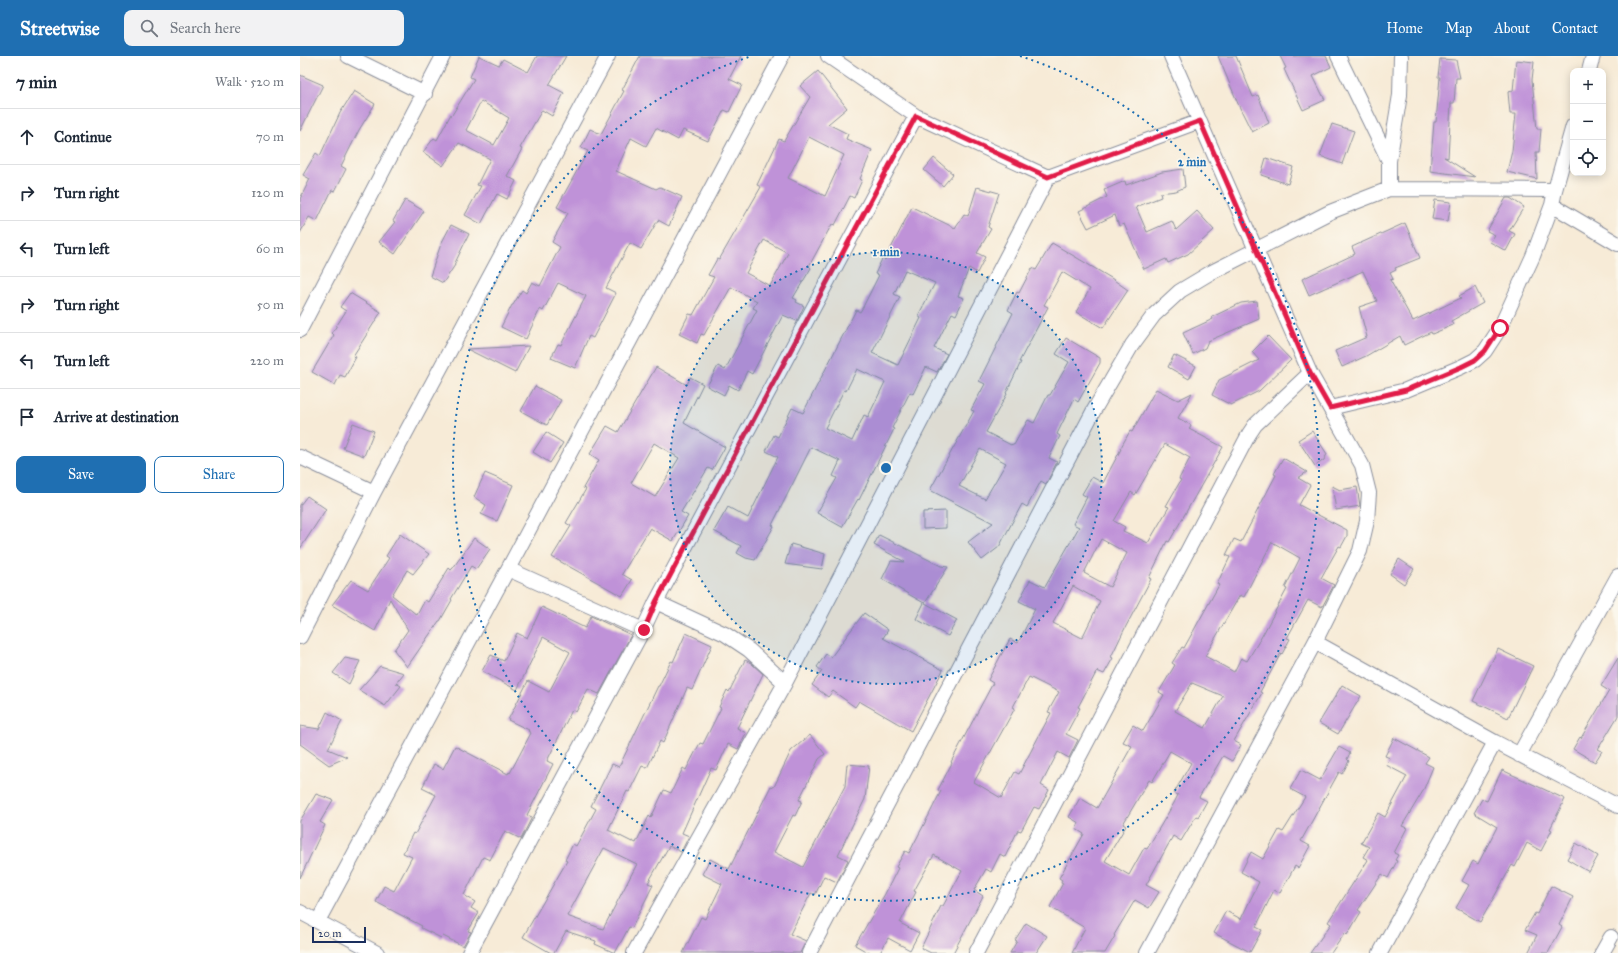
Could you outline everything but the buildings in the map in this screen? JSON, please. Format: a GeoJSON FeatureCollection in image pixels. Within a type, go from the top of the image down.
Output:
{"type":"FeatureCollection","features":[{"type":"Feature","properties":{"kind":"street"},"geometry":{"type":"LineString","coordinates":[[348,56],[425,94]]}},
{"type":"Feature","properties":{"kind":"street"},"geometry":{"type":"LineString","coordinates":[[300,330],[425,94],[443,56]]}},
{"type":"Feature","properties":{"kind":"street"},"geometry":{"type":"LineString","coordinates":[[300,637],[374,492],[608,56]]}},
{"type":"Feature","properties":{"kind":"street"},"geometry":{"type":"LineString","coordinates":[[318,921],[782,56]]}},
{"type":"Feature","properties":{"kind":"street"},"geometry":{"type":"LineString","coordinates":[[828,56],[916,116],[1048,177]]}},
{"type":"Feature","properties":{"kind":"street"},"geometry":{"type":"LineString","coordinates":[[1148,953],[1315,642],[1360,551],[1367,521],[1369,494],[1362,465],[1310,373],[1171,56]]}},
{"type":"Feature","properties":{"kind":"street"},"geometry":{"type":"LineString","coordinates":[[1338,56],[1389,161]]}},
{"type":"Feature","properties":{"kind":"street"},"geometry":{"type":"LineString","coordinates":[[1389,189],[1389,161],[1400,95],[1402,56]]}},
{"type":"Feature","properties":{"kind":"street"},"geometry":{"type":"LineString","coordinates":[[1590,68],[1593,56]]}},
{"type":"Feature","properties":{"kind":"street"},"geometry":{"type":"LineString","coordinates":[[469,953],[644,630],[656,602],[916,116]]}},
{"type":"Feature","properties":{"kind":"street"},"geometry":{"type":"LineString","coordinates":[[634,953],[785,683],[1048,177],[1200,121]]}},
{"type":"Feature","properties":{"kind":"street"},"geometry":{"type":"LineString","coordinates":[[1330,408],[1406,390],[1461,367],[1475,360],[1485,351],[1497,333],[1518,290],[1552,205],[1570,137]]}},
{"type":"Feature","properties":{"kind":"street"},"geometry":{"type":"LineString","coordinates":[[809,953],[1091,416],[1132,344],[1154,315],[1180,291],[1210,273],[1330,212],[1389,189],[1555,190]]}},
{"type":"Feature","properties":{"kind":"street"},"geometry":{"type":"LineString","coordinates":[[1552,205],[1618,244]]}},
{"type":"Feature","properties":{"kind":"street"},"geometry":{"type":"LineString","coordinates":[[976,953],[1249,434],[1256,425],[1310,373]]}},
{"type":"Feature","properties":{"kind":"street"},"geometry":{"type":"LineString","coordinates":[[300,457],[374,492]]}},
{"type":"Feature","properties":{"kind":"street"},"geometry":{"type":"LineString","coordinates":[[508,569],[644,630]]}},
{"type":"Feature","properties":{"kind":"street"},"geometry":{"type":"LineString","coordinates":[[1519,754],[1618,576]]}},
{"type":"Feature","properties":{"kind":"street"},"geometry":{"type":"LineString","coordinates":[[656,602],[724,634],[750,650],[785,683]]}},
{"type":"Feature","properties":{"kind":"street"},"geometry":{"type":"LineString","coordinates":[[1315,642],[1495,742],[1618,806]]}},
{"type":"Feature","properties":{"kind":"street"},"geometry":{"type":"LineString","coordinates":[[1380,953],[1495,742]]}},
{"type":"Feature","properties":{"kind":"street"},"geometry":{"type":"LineString","coordinates":[[300,912],[377,953]]}},
{"type":"Feature","properties":{"kind":"street"},"geometry":{"type":"LineString","coordinates":[[1602,953],[1611,937]]}},
{"type":"Feature","properties":{"kind":"route"},"geometry":{"type":"LineString","coordinates":[[644,630],[656,602],[916,116],[1048,177],[1200,121],[1310,373],[1330,408],[1406,390],[1443,376],[1475,360],[1485,351],[1500,328]]}}]}
